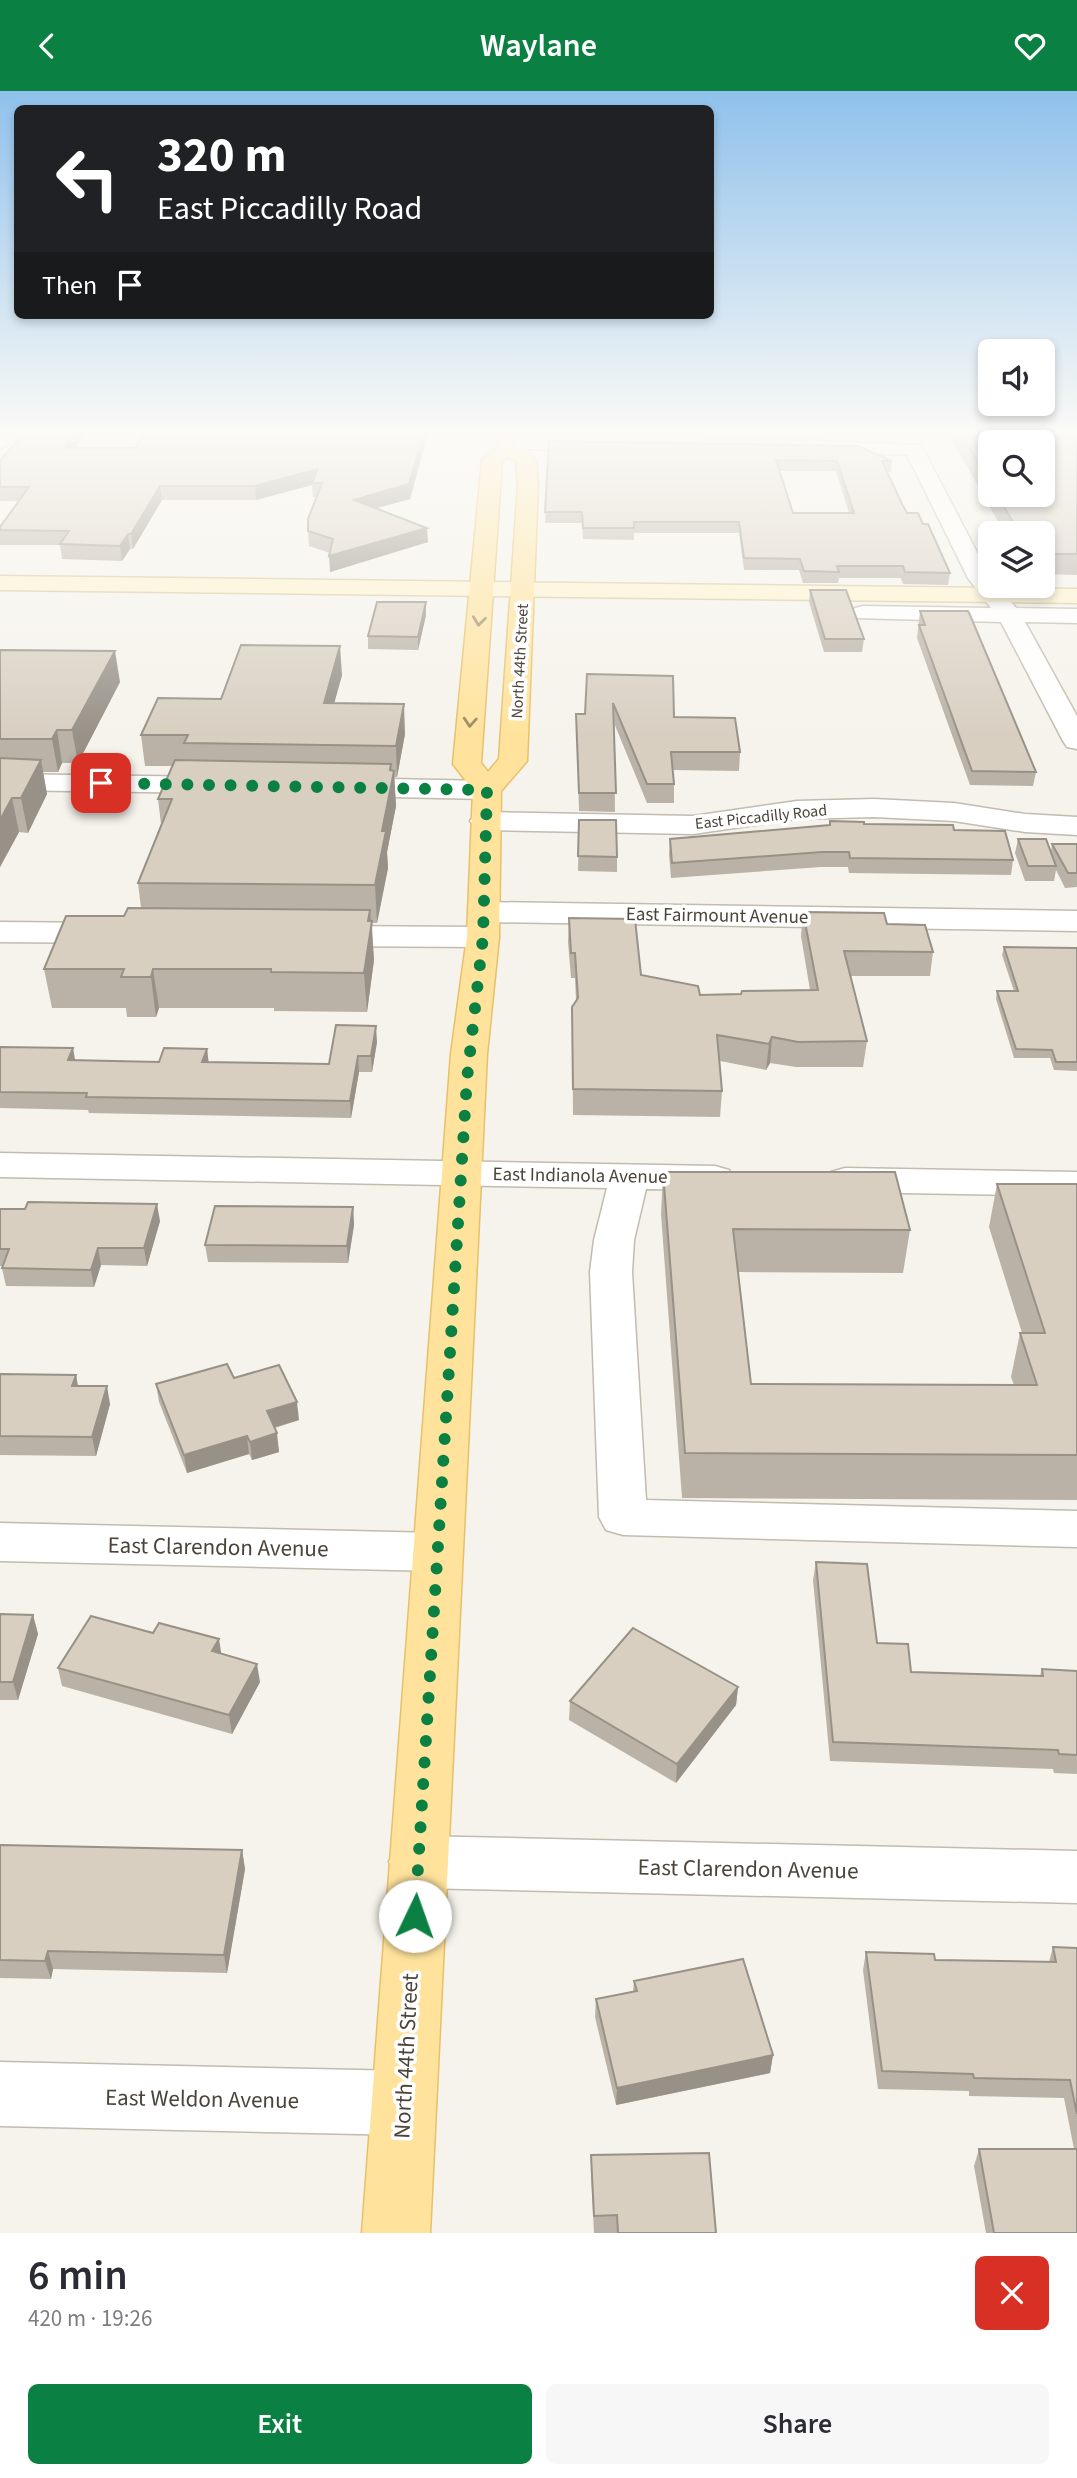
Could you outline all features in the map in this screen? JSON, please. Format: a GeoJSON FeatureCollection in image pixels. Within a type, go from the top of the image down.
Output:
{"type":"FeatureCollection","features":[{"type":"Feature","properties":{"kind":"main road"},"geometry":{"type":"LineString","coordinates":[[486,536],[467,764],[487,790]]}},
{"type":"Feature","properties":{"kind":"main road","name":"North 44th Street"},"geometry":{"type":"LineString","coordinates":[[396,2233],[461,1174],[469,1054],[483,925],[487,790],[513,761],[526,536]]}},
{"type":"Feature","properties":{"kind":"main road"},"geometry":{"type":"LineString","coordinates":[[0,583],[978,595]]}},
{"type":"Feature","properties":{"kind":"main road"},"geometry":{"type":"LineString","coordinates":[[1055,596],[1077,596]]}},
{"type":"Feature","properties":{"kind":"street"},"geometry":{"type":"LineString","coordinates":[[958,536],[978,576]]}},
{"type":"Feature","properties":{"kind":"street"},"geometry":{"type":"LineString","coordinates":[[995,598],[1009,615],[1077,741]]}},
{"type":"Feature","properties":{"kind":"street"},"geometry":{"type":"LineString","coordinates":[[863,613],[1077,617]]}},
{"type":"Feature","properties":{"kind":"street"},"geometry":{"type":"LineString","coordinates":[[0,782],[240,785]]}},
{"type":"Feature","properties":{"kind":"street"},"geometry":{"type":"LineString","coordinates":[[320,786],[487,790]]}},
{"type":"Feature","properties":{"kind":"street","name":"East Piccadilly Road"},"geometry":{"type":"LineString","coordinates":[[485,821],[693,825],[797,810],[874,808],[954,811],[1025,823],[1077,826]]}},
{"type":"Feature","properties":{"kind":"street","name":"East Fairmount Avenue"},"geometry":{"type":"LineString","coordinates":[[287,936],[483,925],[1077,921]]}},
{"type":"Feature","properties":{"kind":"street"},"geometry":{"type":"LineString","coordinates":[[0,932],[136,934]]}},
{"type":"Feature","properties":{"kind":"street","name":"East Indianola Avenue"},"geometry":{"type":"LineString","coordinates":[[0,1165],[753,1178]]}},
{"type":"Feature","properties":{"kind":"street"},"geometry":{"type":"LineString","coordinates":[[629,1177],[614,1240],[611,1272],[622,1517],[1077,1529]]}},
{"type":"Feature","properties":{"kind":"street"},"geometry":{"type":"LineString","coordinates":[[804,1179],[1077,1184]]}},
{"type":"Feature","properties":{"kind":"street","name":"East Clarendon Avenue"},"geometry":{"type":"LineString","coordinates":[[0,1542],[436,1552]]}},
{"type":"Feature","properties":{"kind":"street","name":"East Clarendon Avenue"},"geometry":{"type":"LineString","coordinates":[[418,1863],[1077,1877]]}},
{"type":"Feature","properties":{"kind":"street","name":"East Weldon Avenue"},"geometry":{"type":"LineString","coordinates":[[0,2094],[404,2103]]}},
{"type":"Feature","properties":{"kind":"building"},"geometry":{"type":"Polygon","coordinates":[[[66,536],[127,536],[120,546],[60,544],[66,536]]]}},
{"type":"Feature","properties":{"kind":"building"},"geometry":{"type":"Polygon","coordinates":[[[324,536],[399,536],[329,556],[333,539],[324,536]]]}},
{"type":"Feature","properties":{"kind":"building"},"geometry":{"type":"Polygon","coordinates":[[[741,536],[933,536],[950,573],[905,572],[903,566],[837,566],[839,572],[804,571],[800,559],[744,558],[741,536]]]}},
{"type":"Feature","properties":{"kind":"building"},"geometry":{"type":"Polygon","coordinates":[[[1055,536],[1077,536],[1077,554],[1055,554],[1055,536]]]}},
{"type":"Feature","properties":{"kind":"building"},"geometry":{"type":"Polygon","coordinates":[[[810,590],[846,590],[864,639],[825,639],[810,590]]]}},
{"type":"Feature","properties":{"kind":"building"},"geometry":{"type":"Polygon","coordinates":[[[377,602],[426,602],[418,637],[368,636],[377,602]]]}},
{"type":"Feature","properties":{"kind":"building"},"geometry":{"type":"Polygon","coordinates":[[[920,611],[968,611],[1036,772],[972,771],[919,625],[925,625],[920,611]]]}},
{"type":"Feature","properties":{"kind":"building"},"geometry":{"type":"Polygon","coordinates":[[[241,645],[340,646],[324,703],[404,704],[396,746],[184,743],[188,735],[141,735],[158,698],[221,699],[241,645]]]}},
{"type":"Feature","properties":{"kind":"building"},"geometry":{"type":"Polygon","coordinates":[[[0,650],[115,651],[72,730],[57,730],[52,739],[0,739],[0,650]]]}},
{"type":"Feature","properties":{"kind":"building"},"geometry":{"type":"Polygon","coordinates":[[[587,674],[673,676],[674,717],[735,718],[740,752],[671,752],[674,784],[647,784],[613,703],[616,793],[579,793],[576,714],[585,714],[587,674]]]}},
{"type":"Feature","properties":{"kind":"building"},"geometry":{"type":"Polygon","coordinates":[[[0,758],[41,760],[21,798],[12,798],[0,820],[0,758]]]}},
{"type":"Feature","properties":{"kind":"building"},"geometry":{"type":"Polygon","coordinates":[[[175,760],[391,764],[390,770],[394,771],[375,885],[138,883],[172,799],[158,799],[175,760]]]}},
{"type":"Feature","properties":{"kind":"building"},"geometry":{"type":"Polygon","coordinates":[[[579,820],[616,820],[617,857],[578,856],[579,820]]]}},
{"type":"Feature","properties":{"kind":"building"},"geometry":{"type":"Polygon","coordinates":[[[830,821],[953,825],[954,830],[1005,831],[1013,860],[850,858],[849,852],[822,852],[672,863],[670,839],[830,825],[830,821]]]}},
{"type":"Feature","properties":{"kind":"building"},"geometry":{"type":"Polygon","coordinates":[[[1018,839],[1046,839],[1056,866],[1028,866],[1018,839]]]}},
{"type":"Feature","properties":{"kind":"building"},"geometry":{"type":"Polygon","coordinates":[[[1052,844],[1077,844],[1077,873],[1068,873],[1052,844]]]}},
{"type":"Feature","properties":{"kind":"building"},"geometry":{"type":"Polygon","coordinates":[[[128,908],[370,910],[368,921],[372,921],[364,973],[271,972],[271,969],[153,969],[151,977],[121,977],[124,969],[44,969],[66,916],[124,916],[128,908]]]}},
{"type":"Feature","properties":{"kind":"building"},"geometry":{"type":"Polygon","coordinates":[[[803,912],[884,913],[887,924],[925,925],[933,952],[844,951],[867,1041],[798,1042],[772,1037],[769,1044],[717,1035],[722,1091],[573,1089],[572,1007],[578,998],[569,918],[635,919],[641,975],[698,986],[700,995],[741,994],[742,991],[818,990],[803,912]]]}},
{"type":"Feature","properties":{"kind":"building"},"geometry":{"type":"Polygon","coordinates":[[[1004,947],[1077,948],[1077,1062],[1056,1062],[1052,1050],[1016,1049],[997,991],[1018,991],[1004,947]]]}},
{"type":"Feature","properties":{"kind":"building"},"geometry":{"type":"Polygon","coordinates":[[[336,1025],[376,1026],[371,1056],[358,1056],[350,1101],[86,1097],[87,1093],[0,1092],[0,1047],[73,1048],[68,1060],[159,1062],[164,1048],[207,1049],[202,1062],[329,1064],[336,1025]]]}},
{"type":"Feature","properties":{"kind":"building"},"geometry":{"type":"Polygon","coordinates":[[[663,1172],[895,1172],[910,1230],[733,1229],[751,1384],[1037,1385],[1020,1333],[1045,1333],[997,1184],[1077,1184],[1077,1455],[685,1453],[663,1172]]]}},
{"type":"Feature","properties":{"kind":"building"},"geometry":{"type":"Polygon","coordinates":[[[28,1202],[157,1204],[144,1248],[98,1248],[91,1270],[2,1268],[9,1249],[0,1249],[0,1209],[25,1209],[28,1202]]]}},
{"type":"Feature","properties":{"kind":"building"},"geometry":{"type":"Polygon","coordinates":[[[215,1206],[353,1207],[347,1246],[205,1245],[215,1206]]]}},
{"type":"Feature","properties":{"kind":"building"},"geometry":{"type":"Polygon","coordinates":[[[227,1364],[234,1378],[279,1365],[297,1402],[267,1411],[277,1433],[250,1442],[247,1436],[184,1455],[156,1384],[227,1364]]]}},
{"type":"Feature","properties":{"kind":"building"},"geometry":{"type":"Polygon","coordinates":[[[0,1374],[76,1375],[72,1386],[107,1386],[92,1437],[0,1436],[0,1374]]]}},
{"type":"Feature","properties":{"kind":"building"},"geometry":{"type":"Polygon","coordinates":[[[816,1562],[867,1564],[877,1643],[908,1644],[911,1672],[1043,1676],[1042,1669],[1077,1671],[1077,1755],[1059,1754],[1058,1750],[833,1742],[816,1562]]]}},
{"type":"Feature","properties":{"kind":"building"},"geometry":{"type":"Polygon","coordinates":[[[0,1614],[33,1615],[13,1682],[0,1682],[0,1614]]]}},
{"type":"Feature","properties":{"kind":"building"},"geometry":{"type":"Polygon","coordinates":[[[91,1616],[153,1633],[159,1623],[219,1639],[212,1651],[257,1664],[229,1715],[58,1668],[91,1616]]]}},
{"type":"Feature","properties":{"kind":"building"},"geometry":{"type":"Polygon","coordinates":[[[633,1628],[738,1687],[677,1764],[570,1701],[633,1628]]]}},
{"type":"Feature","properties":{"kind":"building"},"geometry":{"type":"Polygon","coordinates":[[[0,1845],[242,1850],[224,1955],[48,1951],[45,1961],[0,1960],[0,1845]]]}},
{"type":"Feature","properties":{"kind":"building"},"geometry":{"type":"Polygon","coordinates":[[[1053,1947],[1077,1948],[1077,2114],[1070,2080],[974,2078],[973,2074],[882,2071],[866,1952],[934,1954],[935,1960],[1056,1962],[1053,1947]]]}},
{"type":"Feature","properties":{"kind":"building"},"geometry":{"type":"Polygon","coordinates":[[[743,1959],[773,2055],[617,2088],[596,1999],[637,1991],[634,1981],[743,1959]]]}},
{"type":"Feature","properties":{"kind":"building"},"geometry":{"type":"Polygon","coordinates":[[[979,2149],[1077,2149],[1077,2233],[994,2233],[979,2149]]]}},
{"type":"Feature","properties":{"kind":"building"},"geometry":{"type":"Polygon","coordinates":[[[709,2153],[716,2233],[618,2233],[617,2215],[594,2216],[591,2155],[709,2153]]]}},
{"type":"Feature","properties":{"kind":"route"},"geometry":{"type":"LineString","coordinates":[[101,783],[487,790],[483,937],[467,1079],[415,1916]]}}]}
